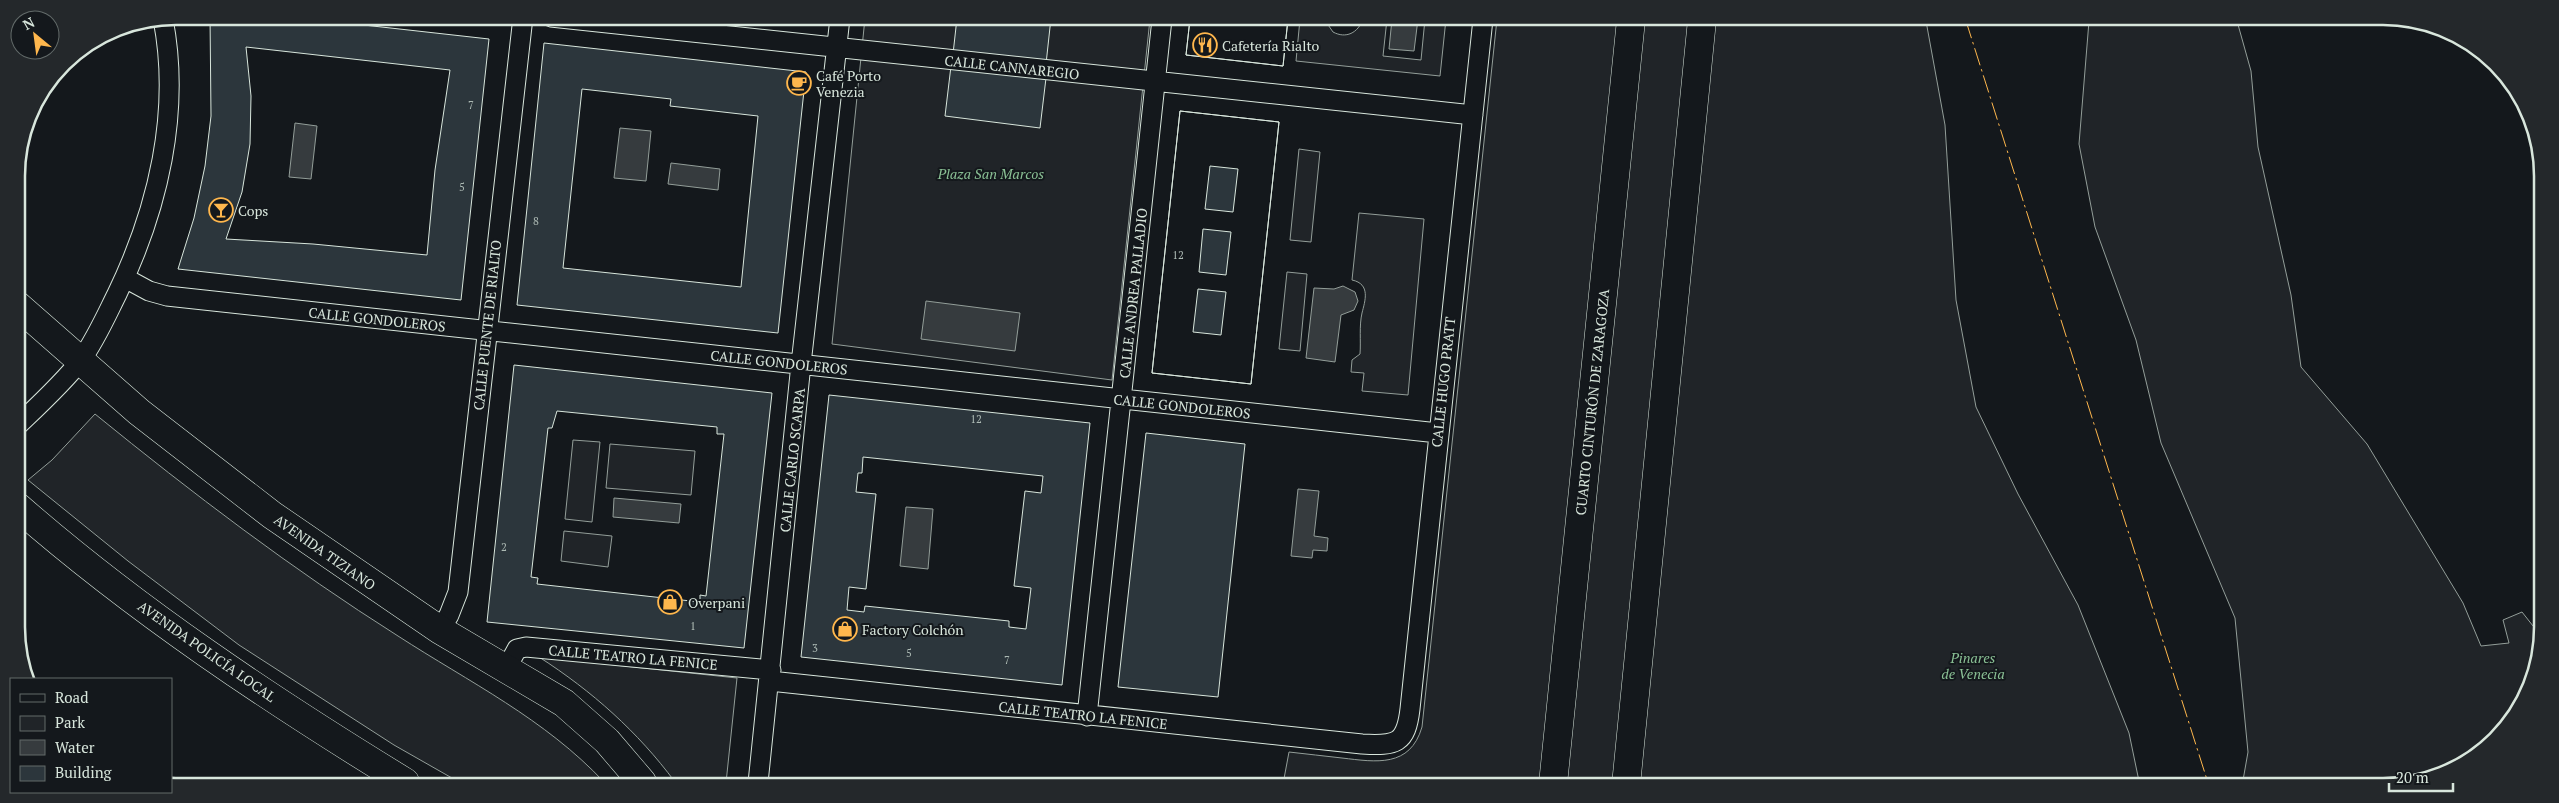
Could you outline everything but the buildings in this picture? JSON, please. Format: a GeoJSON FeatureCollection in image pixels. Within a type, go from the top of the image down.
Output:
{"type":"FeatureCollection","features":[{"type":"Feature","properties":{"kind":"main road","name":"CUARTO CINTURÓN DE ZARAGOZA"},"geometry":{"type":"LineString","coordinates":[[1554,778],[1630,25]]}},
{"type":"Feature","properties":{"kind":"main road"},"geometry":{"type":"LineString","coordinates":[[1627,778],[1702,25]]}},
{"type":"Feature","properties":{"kind":"main road","name":"AVENIDA TIZIANO"},"geometry":{"type":"LineString","coordinates":[[25,312],[139,412],[272,515],[440,630],[564,703],[607,741],[639,778]]}},
{"type":"Feature","properties":{"kind":"main road","name":"AVENIDA POLICÍA LOCAL"},"geometry":{"type":"LineString","coordinates":[[25,512],[143,606],[225,666],[335,739],[398,778]]}},
{"type":"Feature","properties":{"kind":"street"},"geometry":{"type":"LineString","coordinates":[[25,418],[80,361],[98,333],[144,234],[156,193],[167,130],[168,63],[164,25]]}},
{"type":"Feature","properties":{"kind":"street","name":"CALLE PUENTE DE RIALTO"},"geometry":{"type":"LineString","coordinates":[[440,630],[449,615],[458,592],[522,25]]}},
{"type":"Feature","properties":{"kind":"street","name":"CALLE CANNAREGIO"},"geometry":{"type":"LineString","coordinates":[[622,25],[1473,115]]}},
{"type":"Feature","properties":{"kind":"street","name":"CALLE CARLO SCARPA"},"geometry":{"type":"LineString","coordinates":[[759,778],[801,364],[839,25]]}},
{"type":"Feature","properties":{"kind":"street","name":"CALLE ANDREA PALLADIO"},"geometry":{"type":"LineString","coordinates":[[1087,716],[1161,25]]}},
{"type":"Feature","properties":{"kind":"street","name":"CALLE HUGO PRATT"},"geometry":{"type":"LineString","coordinates":[[1396,741],[1407,729],[1482,25]]}},
{"type":"Feature","properties":{"kind":"street","name":"CALLE GONDOLEROS"},"geometry":{"type":"LineString","coordinates":[[125,278],[149,291],[168,296],[1438,433]]}},
{"type":"Feature","properties":{"kind":"street","name":"CALLE TEATRO LA FENICE"},"geometry":{"type":"LineString","coordinates":[[506,668],[517,650],[526,647],[1087,716],[1362,744],[1386,745],[1396,741]]}},
{"type":"Feature","properties":{"kind":"green space","name":"Plaza San Marcos"},"geometry":{"type":"Polygon","coordinates":[[[864,25],[1149,25],[1112,380],[832,344],[864,25]]]}},
{"type":"Feature","properties":{"kind":"green space"},"geometry":{"type":"Polygon","coordinates":[[[1299,25],[1328,25],[1333,32],[1347,35],[1355,31],[1360,25],[1386,25],[1383,56],[1421,60],[1424,25],[1445,25],[1440,76],[1296,61],[1299,25]]]}},
{"type":"Feature","properties":{"kind":"green space","name":"Pinares de Venecia"},"geometry":{"type":"Polygon","coordinates":[[[1496,25],[1927,25],[1945,125],[1956,300],[1976,407],[2018,494],[2078,605],[2129,733],[2138,778],[1284,778],[1289,752],[1367,761],[1390,759],[1400,756],[1409,750],[1417,740],[1422,727],[1496,25]]]}},
{"type":"Feature","properties":{"kind":"green space"},"geometry":{"type":"Polygon","coordinates":[[[2089,25],[2238,25],[2251,71],[2258,147],[2291,295],[2301,367],[2367,444],[2463,603],[2481,646],[2509,643],[2503,620],[2522,612],[2534,627],[2533,647],[2529,666],[2523,685],[2514,703],[2497,727],[2483,741],[2459,758],[2432,770],[2393,778],[2243,778],[2248,752],[2235,618],[2161,443],[2136,340],[2095,227],[2079,144],[2089,25]]]}},
{"type":"Feature","properties":{"kind":"green space"},"geometry":{"type":"Polygon","coordinates":[[[1299,149],[1320,152],[1311,242],[1290,240],[1299,149]]]}},
{"type":"Feature","properties":{"kind":"green space"},"geometry":{"type":"Polygon","coordinates":[[[1359,213],[1424,219],[1408,395],[1362,391],[1364,373],[1351,372],[1352,360],[1360,354],[1361,323],[1365,298],[1362,285],[1352,280],[1359,213]]]}},
{"type":"Feature","properties":{"kind":"green space"},"geometry":{"type":"Polygon","coordinates":[[[1287,272],[1307,274],[1300,351],[1279,349],[1287,272]]]}},
{"type":"Feature","properties":{"kind":"green space"},"geometry":{"type":"Polygon","coordinates":[[[95,414],[168,473],[281,557],[398,636],[532,720],[557,739],[600,778],[452,778],[394,745],[239,645],[128,561],[28,480],[52,460],[95,414]]]}},
{"type":"Feature","properties":{"kind":"green space"},"geometry":{"type":"Polygon","coordinates":[[[573,440],[600,442],[592,522],[565,519],[573,440]]]}},
{"type":"Feature","properties":{"kind":"green space"},"geometry":{"type":"Polygon","coordinates":[[[610,444],[695,451],[691,495],[606,488],[610,444]]]}},
{"type":"Feature","properties":{"kind":"green space"},"geometry":{"type":"Polygon","coordinates":[[[564,531],[612,536],[608,567],[561,561],[564,531]]]}},
{"type":"Feature","properties":{"kind":"green space"},"geometry":{"type":"Polygon","coordinates":[[[539,657],[737,678],[727,778],[672,778],[630,729],[596,698],[539,657]]]}},
{"type":"Feature","properties":{"kind":"water"},"geometry":{"type":"Polygon","coordinates":[[[1391,25],[1417,25],[1414,51],[1389,49],[1391,25]]]}},
{"type":"Feature","properties":{"kind":"water"},"geometry":{"type":"Polygon","coordinates":[[[295,123],[317,126],[311,179],[289,177],[295,123]]]}},
{"type":"Feature","properties":{"kind":"water"},"geometry":{"type":"Polygon","coordinates":[[[620,128],[651,131],[646,181],[614,178],[620,128]]]}},
{"type":"Feature","properties":{"kind":"water"},"geometry":{"type":"Polygon","coordinates":[[[671,163],[720,169],[718,190],[668,184],[671,163]]]}},
{"type":"Feature","properties":{"kind":"water"},"geometry":{"type":"Polygon","coordinates":[[[1343,286],[1355,292],[1358,301],[1354,310],[1341,315],[1335,362],[1306,358],[1314,288],[1334,289],[1343,286]]]}},
{"type":"Feature","properties":{"kind":"water"},"geometry":{"type":"Polygon","coordinates":[[[926,301],[1020,313],[1015,351],[921,339],[926,301]]]}},
{"type":"Feature","properties":{"kind":"water"},"geometry":{"type":"Polygon","coordinates":[[[1298,489],[1319,491],[1314,536],[1328,538],[1327,551],[1313,550],[1312,558],[1291,556],[1298,489]]]}},
{"type":"Feature","properties":{"kind":"water"},"geometry":{"type":"Polygon","coordinates":[[[614,498],[681,504],[679,523],[613,517],[614,498]]]}},
{"type":"Feature","properties":{"kind":"water"},"geometry":{"type":"Polygon","coordinates":[[[906,507],[933,509],[928,569],[900,566],[906,507]]]}},
{"type":"Feature","properties":{"kind":"power"},"geometry":{"type":"LineString","coordinates":[[1967,25],[2206,778]]}},
{"type":"Feature","properties":{"kind":"place","name":"Cafetería Rialto"},"geometry":{"type":"Point","coordinates":[1205,45]}},
{"type":"Feature","properties":{"kind":"place","name":"Café Porto Venezia"},"geometry":{"type":"Point","coordinates":[799,83]}},
{"type":"Feature","properties":{"kind":"place","name":"Cops"},"geometry":{"type":"Point","coordinates":[221,210]}},
{"type":"Feature","properties":{"kind":"place","name":"Overpani"},"geometry":{"type":"Point","coordinates":[670,602]}},
{"type":"Feature","properties":{"kind":"place","name":"Factory Colchón"},"geometry":{"type":"Point","coordinates":[845,629]}}]}
